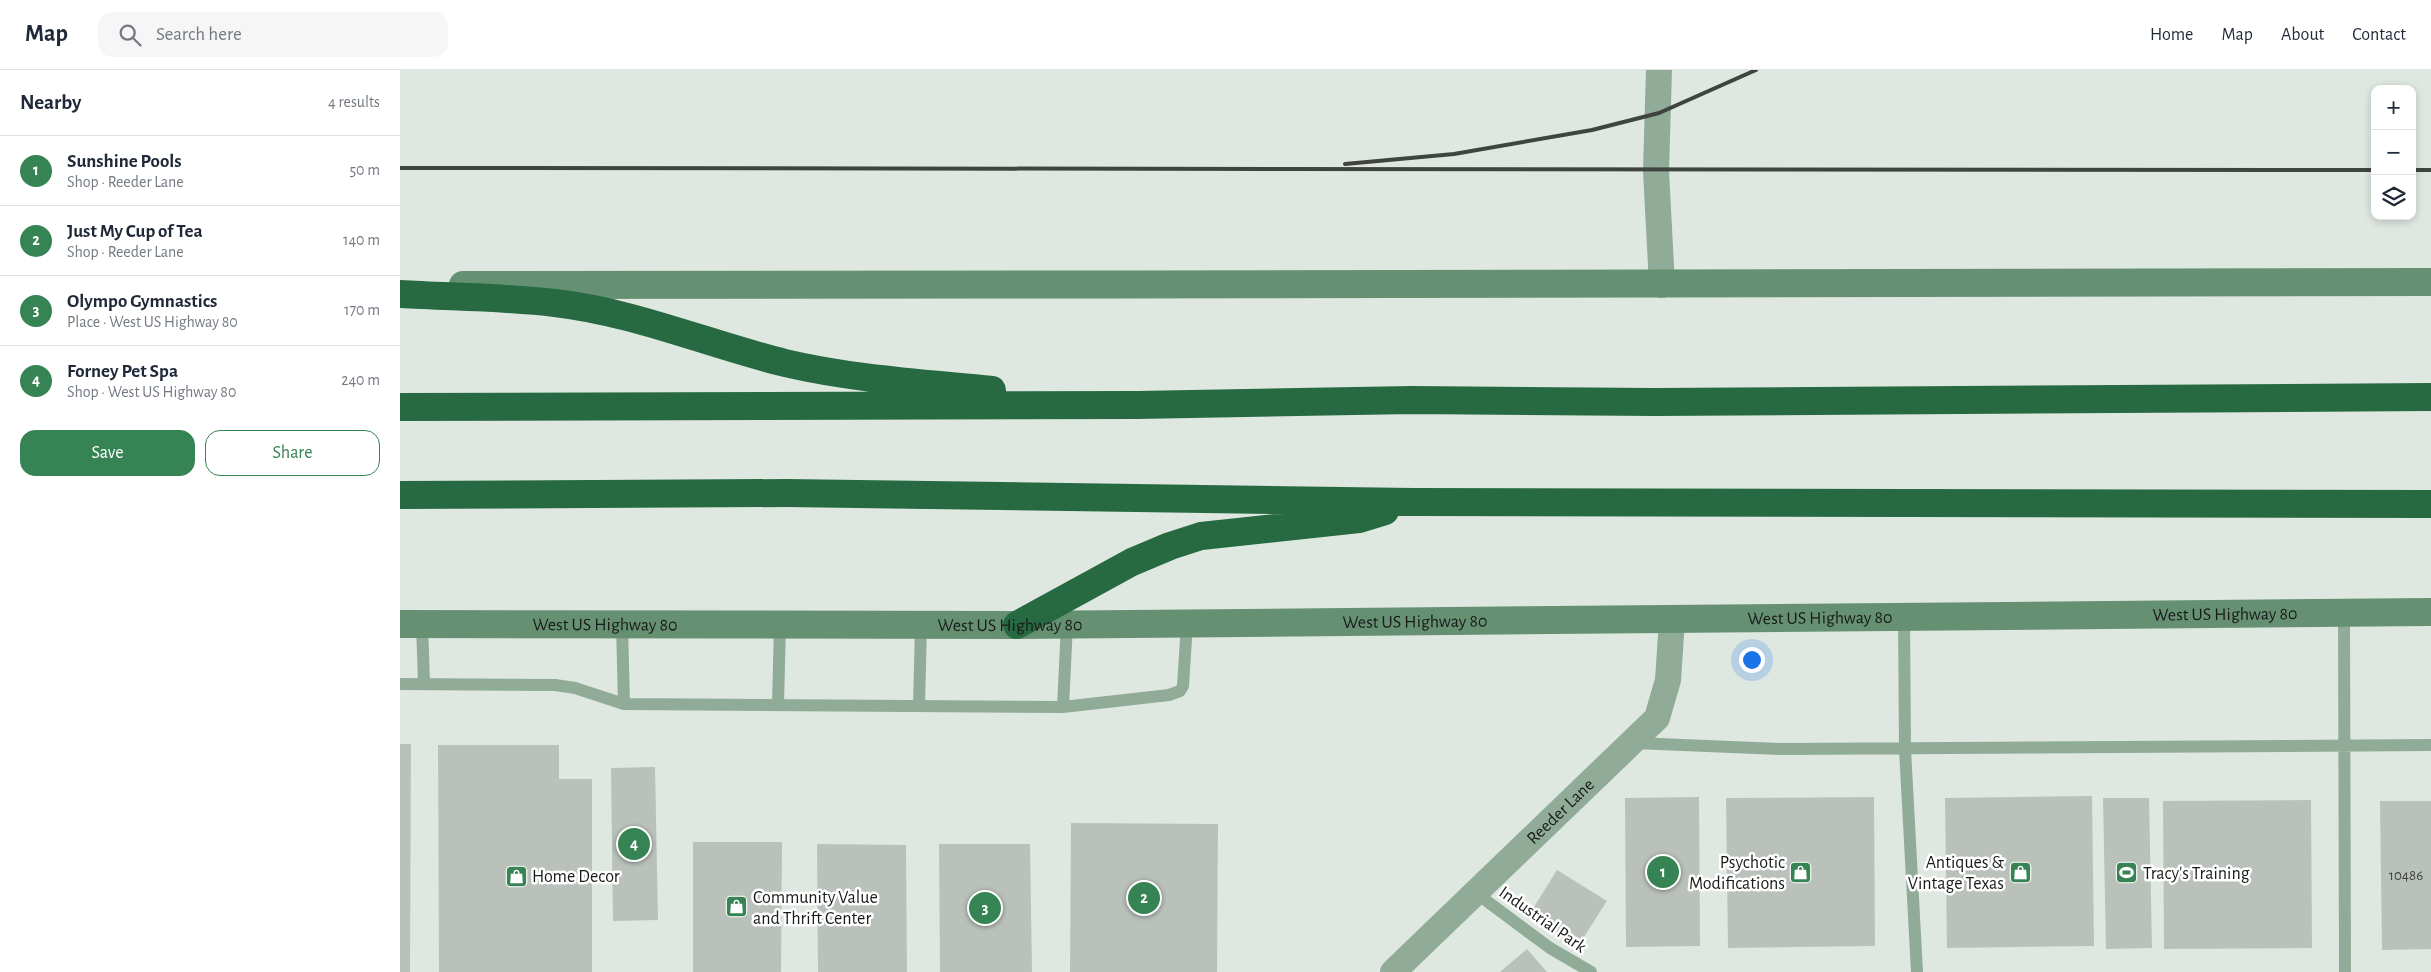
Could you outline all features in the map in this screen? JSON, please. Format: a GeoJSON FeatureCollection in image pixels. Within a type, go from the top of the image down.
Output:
{"type":"FeatureCollection","features":[{"type":"Feature","properties":{"kind":"highway"},"geometry":{"type":"LineString","coordinates":[[400,294],[556,303],[643,320],[719,346],[788,363],[857,376],[1137,405]]}},
{"type":"Feature","properties":{"kind":"highway"},"geometry":{"type":"LineString","coordinates":[[400,407],[1137,405],[1412,400],[1654,402],[2431,397]]}},
{"type":"Feature","properties":{"kind":"highway"},"geometry":{"type":"LineString","coordinates":[[400,495],[787,493],[1414,502],[2431,504]]}},
{"type":"Feature","properties":{"kind":"highway"},"geometry":{"type":"LineString","coordinates":[[1017,625],[1132,562],[1170,546],[1201,536],[1359,519],[1414,502]]}},
{"type":"Feature","properties":{"kind":"main road"},"geometry":{"type":"LineString","coordinates":[[400,285],[1430,283],[1662,285],[2431,282]]}},
{"type":"Feature","properties":{"kind":"main road","name":"West US Highway 80"},"geometry":{"type":"LineString","coordinates":[[411,624],[1017,625],[2431,612]]}},
{"type":"Feature","properties":{"kind":"street"},"geometry":{"type":"LineString","coordinates":[[1659,70],[1656,171],[1662,285]]}},
{"type":"Feature","properties":{"kind":"street","name":"Reeder Lane"},"geometry":{"type":"LineString","coordinates":[[1393,972],[1657,718],[1668,680],[1672,620]]}},
{"type":"Feature","properties":{"kind":"lane"},"geometry":{"type":"LineString","coordinates":[[2344,612],[2345,972]]}},
{"type":"Feature","properties":{"kind":"lane"},"geometry":{"type":"LineString","coordinates":[[1904,617],[1905,749],[1916,972]]}},
{"type":"Feature","properties":{"kind":"lane"},"geometry":{"type":"LineString","coordinates":[[400,684],[555,684],[575,688],[624,704],[1063,707],[1150,698],[1180,691],[1183,686],[1186,623]]}},
{"type":"Feature","properties":{"kind":"lane"},"geometry":{"type":"LineString","coordinates":[[411,624],[424,683]]}},
{"type":"Feature","properties":{"kind":"lane"},"geometry":{"type":"LineString","coordinates":[[1063,707],[1066,624]]}},
{"type":"Feature","properties":{"kind":"lane"},"geometry":{"type":"LineString","coordinates":[[622,625],[624,704]]}},
{"type":"Feature","properties":{"kind":"lane"},"geometry":{"type":"LineString","coordinates":[[918,706],[921,625]]}},
{"type":"Feature","properties":{"kind":"lane"},"geometry":{"type":"LineString","coordinates":[[778,704],[780,626]]}},
{"type":"Feature","properties":{"kind":"lane"},"geometry":{"type":"LineString","coordinates":[[1631,742],[1782,749],[2431,745]]}},
{"type":"Feature","properties":{"kind":"lane","name":"Industrial Park"},"geometry":{"type":"LineString","coordinates":[[1476,893],[1550,948],[1591,972]]}},
{"type":"Feature","properties":{"kind":"building"},"geometry":{"type":"Polygon","coordinates":[[[400,744],[411,744],[410,972],[400,972],[400,744]]]}},
{"type":"Feature","properties":{"kind":"building","name":"Home Decor"},"geometry":{"type":"Polygon","coordinates":[[[438,745],[559,745],[559,779],[592,779],[592,972],[439,972],[438,745]]]}},
{"type":"Feature","properties":{"kind":"building"},"geometry":{"type":"Polygon","coordinates":[[[655,767],[658,920],[613,921],[611,768],[655,767]]]}},
{"type":"Feature","properties":{"kind":"building","name":"Antiques & Vintage Texas"},"geometry":{"type":"Polygon","coordinates":[[[2092,796],[2094,946],[1947,948],[1945,798],[2092,796]]]}},
{"type":"Feature","properties":{"kind":"building"},"geometry":{"type":"Polygon","coordinates":[[[1699,797],[1700,946],[1626,947],[1625,798],[1699,797]]]}},
{"type":"Feature","properties":{"kind":"building","name":"Psychotic Modifications"},"geometry":{"type":"Polygon","coordinates":[[[1874,797],[1875,946],[1728,948],[1726,798],[1874,797]]]}},
{"type":"Feature","properties":{"kind":"building","name":"Tracy's Training"},"geometry":{"type":"Polygon","coordinates":[[[2103,798],[2149,798],[2152,948],[2106,949],[2103,798]]]}},
{"type":"Feature","properties":{"kind":"building"},"geometry":{"type":"Polygon","coordinates":[[[2311,800],[2312,948],[2164,949],[2163,801],[2311,800]]]}},
{"type":"Feature","properties":{"kind":"building"},"geometry":{"type":"Polygon","coordinates":[[[2380,801],[2431,801],[2431,949],[2382,950],[2380,801]]]}},
{"type":"Feature","properties":{"kind":"building"},"geometry":{"type":"Polygon","coordinates":[[[1071,823],[1218,824],[1217,972],[1070,972],[1071,823]]]}},
{"type":"Feature","properties":{"kind":"building","name":"Community Value and Thrift Center"},"geometry":{"type":"Polygon","coordinates":[[[693,842],[782,842],[781,972],[693,972],[693,842]]]}},
{"type":"Feature","properties":{"kind":"building"},"geometry":{"type":"Polygon","coordinates":[[[817,844],[906,845],[907,972],[818,972],[817,844]]]}},
{"type":"Feature","properties":{"kind":"building"},"geometry":{"type":"Polygon","coordinates":[[[939,844],[1030,844],[1032,972],[940,972],[939,844]]]}},
{"type":"Feature","properties":{"kind":"building"},"geometry":{"type":"Polygon","coordinates":[[[1557,870],[1607,901],[1578,946],[1529,915],[1557,870]]]}},
{"type":"Feature","properties":{"kind":"building"},"geometry":{"type":"Polygon","coordinates":[[[1527,949],[1547,972],[1500,972],[1527,949]]]}},
{"type":"Feature","properties":{"kind":"railway"},"geometry":{"type":"LineString","coordinates":[[1345,164],[1454,154],[1592,130],[1659,113],[1756,70]]}},
{"type":"Feature","properties":{"kind":"railway"},"geometry":{"type":"LineString","coordinates":[[400,168],[2371,170]]}},
{"type":"Feature","properties":{"kind":"railway"},"geometry":{"type":"LineString","coordinates":[[2416,170],[2431,170]]}},
{"type":"Feature","properties":{"kind":"place","name":"Forney Pet Spa"},"geometry":{"type":"Point","coordinates":[634,844]}},
{"type":"Feature","properties":{"kind":"place","name":"Sunshine Pools"},"geometry":{"type":"Point","coordinates":[1663,872]}},
{"type":"Feature","properties":{"kind":"place","name":"Psychotic Modifications"},"geometry":{"type":"Point","coordinates":[1801,872]}},
{"type":"Feature","properties":{"kind":"place","name":"Antiques & Vintage Texas"},"geometry":{"type":"Point","coordinates":[2020,872]}},
{"type":"Feature","properties":{"kind":"place","name":"Tracy's Training"},"geometry":{"type":"Point","coordinates":[2127,873]}},
{"type":"Feature","properties":{"kind":"place","name":"Home Decor"},"geometry":{"type":"Point","coordinates":[516,876]}},
{"type":"Feature","properties":{"kind":"place","name":"Just My Cup of Tea"},"geometry":{"type":"Point","coordinates":[1144,898]}},
{"type":"Feature","properties":{"kind":"place","name":"Community Value and Thrift Center"},"geometry":{"type":"Point","coordinates":[737,907]}},
{"type":"Feature","properties":{"kind":"place","name":"Olympo Gymnastics"},"geometry":{"type":"Point","coordinates":[985,908]}}]}
